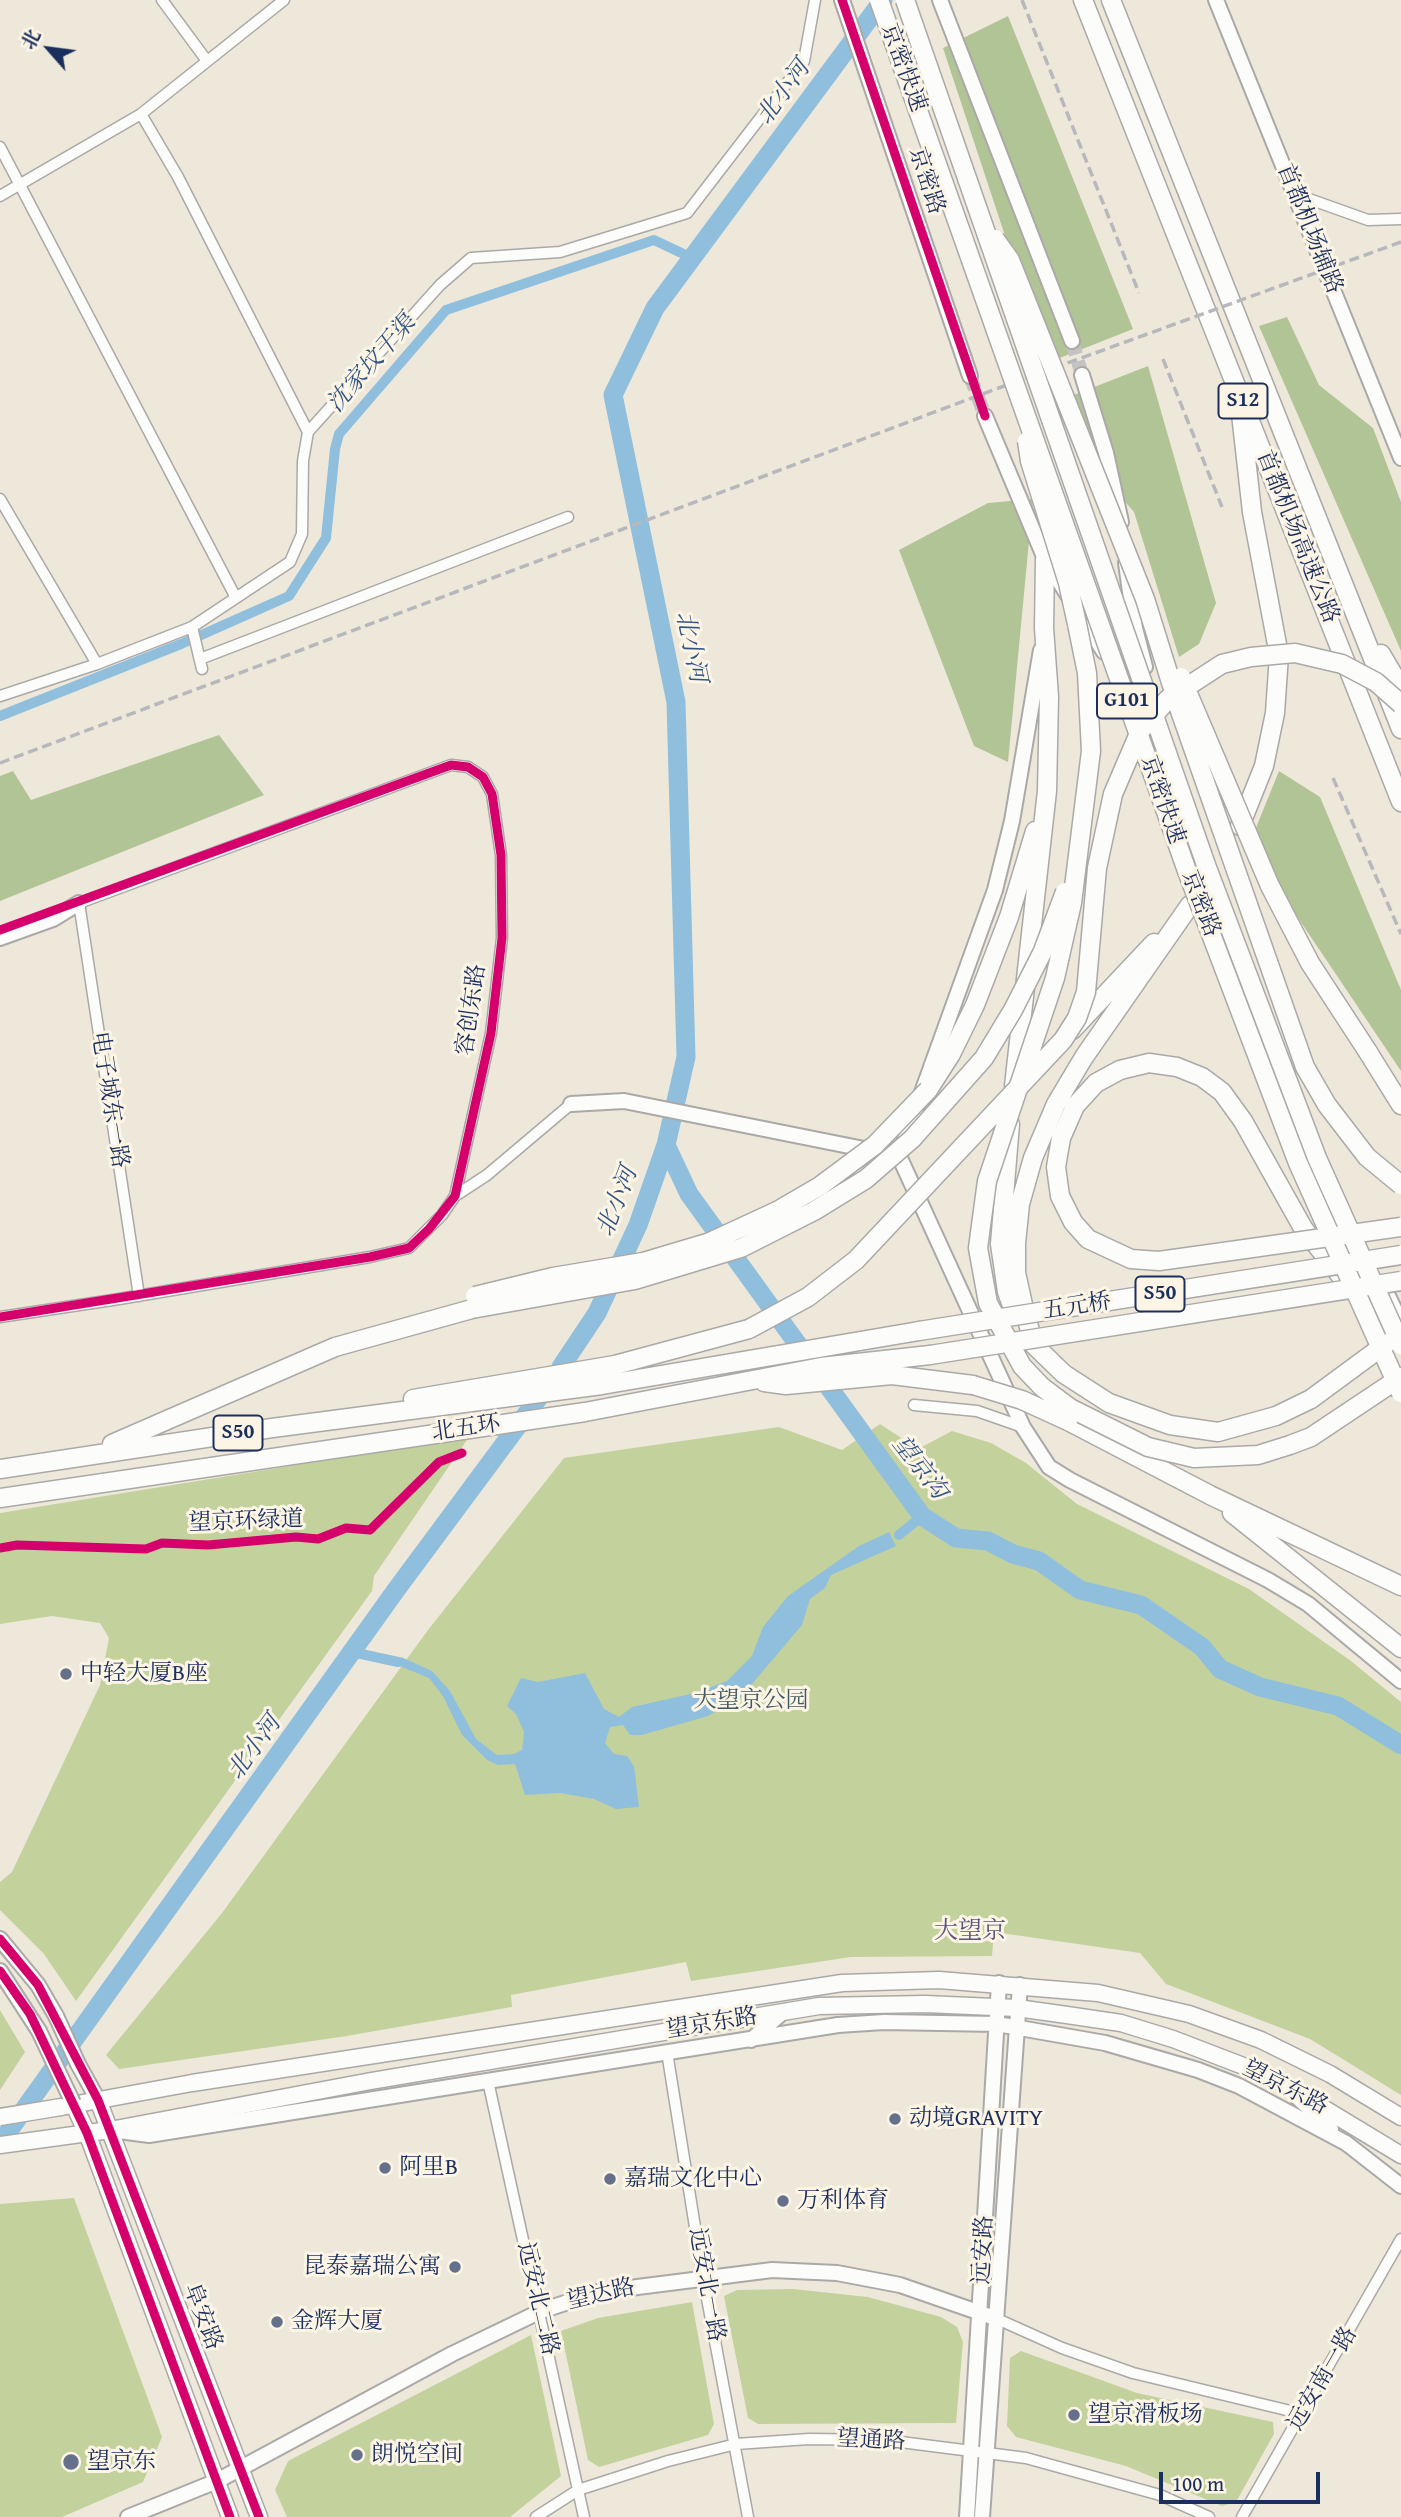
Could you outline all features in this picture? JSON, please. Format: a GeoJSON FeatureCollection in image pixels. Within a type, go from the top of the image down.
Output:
{"type":"FeatureCollection","features":[{"type":"Feature","properties":{"kind":"highway","name":"京密快速"},"geometry":{"type":"LineString","coordinates":[[879,0],[1187,871],[1294,1150],[1401,1393]]}},
{"type":"Feature","properties":{"kind":"highway","name":"京密快速"},"geometry":{"type":"LineString","coordinates":[[905,0],[1206,865],[1317,1157],[1401,1345]]}},
{"type":"Feature","properties":{"kind":"highway","name":"首都机场高速公路"},"geometry":{"type":"LineString","coordinates":[[1083,0],[1401,802]]}},
{"type":"Feature","properties":{"kind":"highway","name":"首都机场高速公路"},"geometry":{"type":"LineString","coordinates":[[1111,0],[1401,729]]}},
{"type":"Feature","properties":{"kind":"highway"},"geometry":{"type":"LineString","coordinates":[[984,223],[1010,260],[1145,599],[1270,886],[1310,963],[1401,1105]]}},
{"type":"Feature","properties":{"kind":"highway"},"geometry":{"type":"LineString","coordinates":[[1034,1345],[1016,1273],[1020,1204],[1033,1158],[1056,1104],[1084,1057],[1218,867],[1240,826],[1264,766],[1275,713],[1279,655],[1252,512],[1238,390]]}},
{"type":"Feature","properties":{"kind":"highway"},"geometry":{"type":"LineString","coordinates":[[1022,403],[1030,461],[1068,583],[1087,673],[1091,751],[1072,903],[1055,978],[1003,1132],[981,1214],[978,1248],[988,1303],[999,1328],[1022,1366],[1042,1387],[1070,1408],[1148,1447],[1194,1458],[1258,1455],[1311,1437],[1401,1377]]}},
{"type":"Feature","properties":{"kind":"highway"},"geometry":{"type":"LineString","coordinates":[[1045,559],[1044,628],[1049,697],[1047,790],[1004,1179],[1000,1244],[1007,1292],[1018,1321],[1034,1345],[1064,1374],[1109,1403],[1170,1425],[1218,1432],[1276,1416],[1311,1399],[1401,1334]]}},
{"type":"Feature","properties":{"kind":"highway"},"geometry":{"type":"LineString","coordinates":[[1145,599],[1183,721],[1305,1067],[1327,1105],[1367,1157],[1401,1185]]}},
{"type":"Feature","properties":{"kind":"highway"},"geometry":{"type":"LineString","coordinates":[[1355,610],[1401,688]]}},
{"type":"Feature","properties":{"kind":"highway"},"geometry":{"type":"LineString","coordinates":[[1063,1040],[1077,1018],[1086,992],[1097,868],[1113,794],[1140,731],[1168,699],[1222,664],[1251,657],[1295,653],[1342,663],[1376,682],[1401,704]]}},
{"type":"Feature","properties":{"kind":"highway"},"geometry":{"type":"LineString","coordinates":[[82,1456],[156,1427],[335,1347],[553,1277],[643,1262],[710,1242],[777,1211],[820,1185],[875,1145],[928,1090],[951,1054],[975,1005],[1009,917],[1047,790]]}},
{"type":"Feature","properties":{"kind":"highway"},"geometry":{"type":"LineString","coordinates":[[473,1303],[635,1280],[741,1248],[866,1179],[912,1139],[984,1058],[1013,1010],[1043,951],[1070,880],[1083,824]]}},
{"type":"Feature","properties":{"kind":"highway"},"geometry":{"type":"LineString","coordinates":[[272,1428],[488,1384],[615,1365],[748,1329],[808,1297],[856,1260],[1190,905]]}},
{"type":"Feature","properties":{"kind":"highway"},"geometry":{"type":"LineString","coordinates":[[1340,1275],[1303,1228],[1244,1121],[1222,1092],[1202,1077],[1177,1067],[1149,1063],[1119,1070],[1096,1083],[1075,1106],[1061,1138],[1056,1167],[1060,1196],[1073,1222],[1088,1239],[1131,1259],[1160,1261],[1245,1249],[1401,1227]]}},
{"type":"Feature","properties":{"kind":"highway","name":"五元桥"},"geometry":{"type":"LineString","coordinates":[[919,1331],[1401,1255]]}},
{"type":"Feature","properties":{"kind":"highway","name":"五元桥"},"geometry":{"type":"LineString","coordinates":[[825,1374],[1401,1281]]}},
{"type":"Feature","properties":{"kind":"highway","name":"北五环"},"geometry":{"type":"LineString","coordinates":[[0,1469],[272,1428],[602,1385],[919,1331]]}},
{"type":"Feature","properties":{"kind":"highway"},"geometry":{"type":"LineString","coordinates":[[825,1374],[892,1375],[972,1385],[1022,1400],[1210,1495],[1401,1586]]}},
{"type":"Feature","properties":{"kind":"highway","name":"北五环"},"geometry":{"type":"LineString","coordinates":[[0,1498],[585,1412],[751,1380],[782,1380],[825,1374]]}},
{"type":"Feature","properties":{"kind":"highway"},"geometry":{"type":"LineString","coordinates":[[1210,1495],[1401,1648]]}},
{"type":"Feature","properties":{"kind":"highway"},"geometry":{"type":"LineString","coordinates":[[1363,1566],[1401,1572]]}},
{"type":"Feature","properties":{"kind":"main road","name":"望京东路"},"geometry":{"type":"LineString","coordinates":[[0,2117],[842,1983],[939,1980],[1098,1993],[1189,2014],[1284,2051],[1330,2074],[1401,2117]]}},
{"type":"Feature","properties":{"kind":"main road","name":"望京东路"},"geometry":{"type":"LineString","coordinates":[[0,2145],[110,2130],[371,2081],[783,2012],[832,2006],[925,2004],[1017,2008],[1121,2023],[1218,2055],[1283,2084],[1401,2155]]}},
{"type":"Feature","properties":{"kind":"main road","name":"阜安路"},"geometry":{"type":"LineString","coordinates":[[97,2100],[259,2517]]}},
{"type":"Feature","properties":{"kind":"main road","name":"阜安路"},"geometry":{"type":"LineString","coordinates":[[67,2105],[87,2133],[230,2517]]}},
{"type":"Feature","properties":{"kind":"street"},"geometry":{"type":"LineString","coordinates":[[162,0],[207,61]]}},
{"type":"Feature","properties":{"kind":"street"},"geometry":{"type":"LineString","coordinates":[[0,196],[141,114],[284,0]]}},
{"type":"Feature","properties":{"kind":"street"},"geometry":{"type":"LineString","coordinates":[[0,696],[97,664],[192,627],[290,562],[302,534],[303,461],[308,432],[440,285],[471,258],[560,252],[687,214],[804,61],[815,0]]}},
{"type":"Feature","properties":{"kind":"street","name":"京密路"},"geometry":{"type":"LineString","coordinates":[[842,0],[869,72],[970,376]]}},
{"type":"Feature","properties":{"kind":"street"},"geometry":{"type":"LineString","coordinates":[[940,0],[1072,341]]}},
{"type":"Feature","properties":{"kind":"street","name":"首都机场辅路"},"geometry":{"type":"LineString","coordinates":[[1216,0],[1401,458]]}},
{"type":"Feature","properties":{"kind":"street"},"geometry":{"type":"LineString","coordinates":[[141,114],[178,177],[308,432]]}},
{"type":"Feature","properties":{"kind":"street"},"geometry":{"type":"LineString","coordinates":[[0,147],[235,596]]}},
{"type":"Feature","properties":{"kind":"street"},"geometry":{"type":"LineString","coordinates":[[1295,194],[1368,220],[1401,219]]}},
{"type":"Feature","properties":{"kind":"street","name":"京密路"},"geometry":{"type":"LineString","coordinates":[[1082,375],[1107,453],[1121,522],[1135,628],[1147,676],[1260,993],[1321,1151],[1401,1323]]}},
{"type":"Feature","properties":{"kind":"street","name":"京密路"},"geometry":{"type":"LineString","coordinates":[[985,416],[1045,559],[1107,658],[1340,1275],[1401,1399]]}},
{"type":"Feature","properties":{"kind":"street"},"geometry":{"type":"LineString","coordinates":[[0,499],[97,664]]}},
{"type":"Feature","properties":{"kind":"street"},"geometry":{"type":"LineString","coordinates":[[192,627],[201,664],[568,517]]}},
{"type":"Feature","properties":{"kind":"street"},"geometry":{"type":"LineString","coordinates":[[1044,628],[1029,731],[995,890],[899,1156],[1023,1427],[1048,1466],[1070,1480],[1268,1580],[1308,1604],[1401,1681]]}},
{"type":"Feature","properties":{"kind":"street","name":"容创东路"},"geometry":{"type":"LineString","coordinates":[[0,1317],[139,1296],[409,1248],[429,1229],[455,1196],[491,1033],[502,938],[501,855],[492,794],[483,777],[468,766],[452,765],[79,903]]}},
{"type":"Feature","properties":{"kind":"street"},"geometry":{"type":"LineString","coordinates":[[0,930],[79,903]]}},
{"type":"Feature","properties":{"kind":"street"},"geometry":{"type":"LineString","coordinates":[[0,938],[53,919],[79,903]]}},
{"type":"Feature","properties":{"kind":"street","name":"电子城东一路"},"geometry":{"type":"LineString","coordinates":[[79,903],[139,1296]]}},
{"type":"Feature","properties":{"kind":"street"},"geometry":{"type":"LineString","coordinates":[[455,1196],[486,1175],[571,1104],[635,1103],[899,1156]]}},
{"type":"Feature","properties":{"kind":"street"},"geometry":{"type":"LineString","coordinates":[[914,1405],[977,1411],[1023,1427]]}},
{"type":"Feature","properties":{"kind":"street"},"geometry":{"type":"LineString","coordinates":[[0,1939],[38,1985],[97,2100]]}},
{"type":"Feature","properties":{"kind":"street","name":"阜安路"},"geometry":{"type":"LineString","coordinates":[[0,1971],[39,2031],[67,2105]]}},
{"type":"Feature","properties":{"kind":"street","name":"远安路"},"geometry":{"type":"LineString","coordinates":[[982,2517],[979,2450],[981,2312],[999,1983]]}},
{"type":"Feature","properties":{"kind":"street","name":"远安路"},"geometry":{"type":"LineString","coordinates":[[967,2517],[979,2450],[995,2318],[1020,1985]]}},
{"type":"Feature","properties":{"kind":"street"},"geometry":{"type":"LineString","coordinates":[[750,2040],[783,2012]]}},
{"type":"Feature","properties":{"kind":"street"},"geometry":{"type":"LineString","coordinates":[[110,2130],[149,2135],[838,2025],[884,2022],[997,2024],[1105,2043],[1239,2085],[1346,2143]]}},
{"type":"Feature","properties":{"kind":"street","name":"远安北一路"},"geometry":{"type":"LineString","coordinates":[[667,2053],[703,2277],[748,2517]]}},
{"type":"Feature","properties":{"kind":"street"},"geometry":{"type":"LineString","coordinates":[[371,2081],[396,2095]]}},
{"type":"Feature","properties":{"kind":"street","name":"远安北二路"},"geometry":{"type":"LineString","coordinates":[[488,2081],[541,2311],[584,2517]]}},
{"type":"Feature","properties":{"kind":"street"},"geometry":{"type":"LineString","coordinates":[[1283,2084],[1346,2143],[1401,2186]]}},
{"type":"Feature","properties":{"kind":"street","name":"远安南一路"},"geometry":{"type":"LineString","coordinates":[[1242,2517],[1401,2239]]}},
{"type":"Feature","properties":{"kind":"street","name":"望达路"},"geometry":{"type":"LineString","coordinates":[[128,2517],[216,2481],[452,2354],[541,2311],[598,2292],[772,2270],[837,2273],[900,2285],[995,2318]]}},
{"type":"Feature","properties":{"kind":"street"},"geometry":{"type":"LineString","coordinates":[[995,2318],[1133,2374],[1303,2414]]}},
{"type":"Feature","properties":{"kind":"street","name":"望通路"},"geometry":{"type":"LineString","coordinates":[[536,2517],[578,2490],[668,2461],[736,2444],[822,2439],[885,2440],[979,2450],[1071,2468],[1160,2494],[1209,2517]]}},
{"type":"Feature","properties":{"kind":"green space"},"geometry":{"type":"Polygon","coordinates":[[[1008,16],[1133,329],[1047,363],[943,48],[1008,16]]]}},
{"type":"Feature","properties":{"kind":"green space"},"geometry":{"type":"Polygon","coordinates":[[[1287,317],[1319,385],[1373,428],[1401,502],[1401,651],[1259,326],[1287,317]]]}},
{"type":"Feature","properties":{"kind":"green space"},"geometry":{"type":"Polygon","coordinates":[[[1148,366],[1216,603],[1199,644],[1179,657],[1134,512],[1091,462],[1066,398],[1148,366]]]}},
{"type":"Feature","properties":{"kind":"green space"},"geometry":{"type":"Polygon","coordinates":[[[1033,499],[1008,762],[974,746],[899,550],[988,503],[1033,499]]]}},
{"type":"Feature","properties":{"kind":"green space"},"geometry":{"type":"Polygon","coordinates":[[[219,735],[264,795],[0,901],[0,776],[13,771],[31,800],[219,735]]]}},
{"type":"Feature","properties":{"kind":"green space"},"geometry":{"type":"Polygon","coordinates":[[[1279,771],[1320,797],[1401,990],[1401,1071],[1249,845],[1279,771]]]}},
{"type":"Feature","properties":{"kind":"green space","name":"大望京公园"},"geometry":{"type":"Polygon","coordinates":[[[880,1424],[918,1449],[952,1431],[991,1443],[1026,1463],[1077,1504],[1249,1589],[1351,1661],[1401,1702],[1401,2095],[1310,2039],[1166,1984],[1140,1953],[994,1932],[992,1956],[851,1957],[691,1981],[686,1962],[511,1995],[512,2007],[347,2036],[119,2069],[106,2055],[222,1913],[428,1630],[564,1458],[779,1427],[842,1450],[880,1424]]]}},
{"type":"Feature","properties":{"kind":"green space"},"geometry":{"type":"Polygon","coordinates":[[[469,1437],[374,1576],[372,1591],[76,2001],[44,1954],[0,1910],[0,1882],[12,1872],[100,1685],[109,1638],[100,1623],[52,1616],[0,1624],[0,1513],[469,1437]]]}},
{"type":"Feature","properties":{"kind":"green space"},"geometry":{"type":"Polygon","coordinates":[[[0,2010],[25,2052],[0,2090],[0,2010]]]}},
{"type":"Feature","properties":{"kind":"green space"},"geometry":{"type":"Polygon","coordinates":[[[74,2198],[162,2437],[143,2482],[62,2517],[0,2517],[0,2204],[74,2198]]]}},
{"type":"Feature","properties":{"kind":"green space"},"geometry":{"type":"Polygon","coordinates":[[[793,2289],[868,2297],[941,2317],[957,2327],[963,2342],[956,2423],[758,2424],[748,2418],[724,2296],[737,2290],[793,2289]]]}},
{"type":"Feature","properties":{"kind":"green space"},"geometry":{"type":"Polygon","coordinates":[[[692,2302],[714,2424],[708,2435],[599,2467],[588,2460],[561,2331],[598,2318],[692,2302]]]}},
{"type":"Feature","properties":{"kind":"green space"},"geometry":{"type":"Polygon","coordinates":[[[531,2335],[561,2476],[510,2517],[287,2517],[275,2490],[288,2461],[531,2335]]]}},
{"type":"Feature","properties":{"kind":"green space"},"geometry":{"type":"Polygon","coordinates":[[[1021,2351],[1137,2393],[1273,2422],[1274,2434],[1236,2502],[1222,2506],[1126,2466],[1016,2437],[1007,2426],[1010,2358],[1021,2351]]]}},
{"type":"Feature","properties":{"kind":"water"},"geometry":{"type":"Polygon","coordinates":[[[889,1532],[896,1546],[831,1575],[825,1588],[810,1599],[802,1625],[741,1697],[708,1716],[642,1735],[630,1735],[623,1725],[610,1727],[605,1743],[614,1754],[627,1756],[634,1766],[639,1807],[616,1809],[594,1799],[560,1793],[525,1795],[515,1764],[498,1765],[487,1760],[462,1735],[443,1696],[429,1678],[397,1665],[401,1657],[432,1671],[450,1691],[476,1739],[497,1755],[514,1754],[522,1750],[524,1732],[516,1714],[507,1706],[521,1678],[538,1682],[585,1673],[604,1709],[619,1717],[632,1707],[695,1693],[727,1681],[752,1656],[763,1627],[788,1596],[859,1546],[889,1532]]]}},
{"type":"Feature","properties":{"kind":"waterway","name":"北小河"},"geometry":{"type":"LineString","coordinates":[[561,1367],[597,1313],[638,1225],[666,1145],[686,1057],[676,702],[613,395],[655,308],[883,0]]}},
{"type":"Feature","properties":{"kind":"waterway","name":"沈家坟干渠"},"geometry":{"type":"LineString","coordinates":[[0,716],[181,644],[289,596],[326,538],[335,449],[339,434],[446,310],[654,240],[692,258]]}},
{"type":"Feature","properties":{"kind":"waterway","name":"望京沟"},"geometry":{"type":"LineString","coordinates":[[666,1145],[689,1194],[922,1516],[956,1538],[988,1541],[1013,1554],[1039,1561],[1080,1590],[1141,1605],[1202,1647],[1220,1669],[1260,1687],[1338,1706],[1401,1745]]}},
{"type":"Feature","properties":{"kind":"waterway","name":"北小河"},"geometry":{"type":"LineString","coordinates":[[0,2143],[396,1590],[551,1381]]}},
{"type":"Feature","properties":{"kind":"waterway"},"geometry":{"type":"LineString","coordinates":[[899,1535],[922,1516]]}},
{"type":"Feature","properties":{"kind":"waterway"},"geometry":{"type":"LineString","coordinates":[[352,1652],[398,1662]]}},
{"type":"Feature","properties":{"kind":"tunnel"},"geometry":{"type":"LineString","coordinates":[[1072,341],[1082,375]]}},
{"type":"Feature","properties":{"kind":"tunnel"},"geometry":{"type":"LineString","coordinates":[[970,376],[985,416]]}},
{"type":"Feature","properties":{"kind":"railway"},"geometry":{"type":"LineString","coordinates":[[1022,0],[1139,293]]}},
{"type":"Feature","properties":{"kind":"railway"},"geometry":{"type":"LineString","coordinates":[[0,763],[1004,386],[1401,242]]}},
{"type":"Feature","properties":{"kind":"railway"},"geometry":{"type":"LineString","coordinates":[[1163,359],[1222,507]]}},
{"type":"Feature","properties":{"kind":"railway"},"geometry":{"type":"LineString","coordinates":[[1333,778],[1401,934]]}},
{"type":"Feature","properties":{"kind":"cycle path"},"geometry":{"type":"LineString","coordinates":[[842,0],[985,416]]}},
{"type":"Feature","properties":{"kind":"cycle path"},"geometry":{"type":"LineString","coordinates":[[0,930],[451,765],[468,767],[483,777],[492,794],[501,855],[502,938],[491,1033],[455,1196],[429,1229],[409,1248],[370,1257],[0,1317]]}},
{"type":"Feature","properties":{"kind":"cycle path","name":"望京环绿道"},"geometry":{"type":"LineString","coordinates":[[0,1548],[17,1545],[146,1549],[162,1543],[208,1545],[296,1537],[318,1539],[346,1528],[370,1530],[439,1462],[462,1453]]}},
{"type":"Feature","properties":{"kind":"cycle path"},"geometry":{"type":"LineString","coordinates":[[0,1939],[38,1985],[98,2100],[259,2517]]}},
{"type":"Feature","properties":{"kind":"cycle path"},"geometry":{"type":"LineString","coordinates":[[0,1971],[30,2014],[87,2133],[230,2517]]}},
{"type":"Feature","properties":{"kind":"place","name":"中轻大厦B座"},"geometry":{"type":"Point","coordinates":[66,1674]}},
{"type":"Feature","properties":{"kind":"place","name":"动境GRAVITY"},"geometry":{"type":"Point","coordinates":[895,2119]}},
{"type":"Feature","properties":{"kind":"place","name":"阿里B"},"geometry":{"type":"Point","coordinates":[385,2168]}},
{"type":"Feature","properties":{"kind":"place","name":"嘉瑞文化中心"},"geometry":{"type":"Point","coordinates":[610,2179]}},
{"type":"Feature","properties":{"kind":"place","name":"万利体育"},"geometry":{"type":"Point","coordinates":[783,2201]}},
{"type":"Feature","properties":{"kind":"place","name":"昆泰嘉瑞公寓"},"geometry":{"type":"Point","coordinates":[455,2267]}},
{"type":"Feature","properties":{"kind":"place","name":"金辉大厦"},"geometry":{"type":"Point","coordinates":[277,2322]}},
{"type":"Feature","properties":{"kind":"place","name":"望京滑板场"},"geometry":{"type":"Point","coordinates":[1074,2415]}},
{"type":"Feature","properties":{"kind":"place","name":"朗悦空间"},"geometry":{"type":"Point","coordinates":[357,2455]}},
{"type":"Feature","properties":{"kind":"place","name":"望京东"},"geometry":{"type":"Point","coordinates":[71,2462]}},
{"type":"Feature","properties":{"kind":"district","name":"大望京"},"geometry":{"type":"Point","coordinates":[970,1932]}}]}
